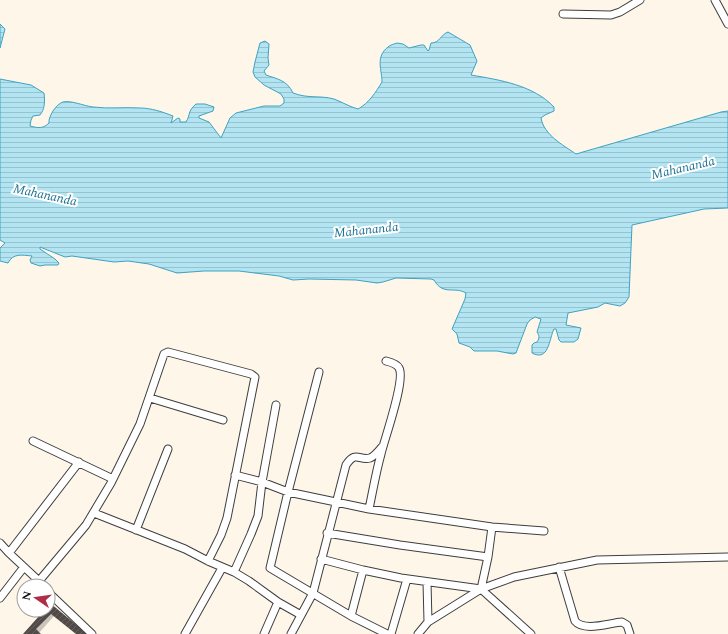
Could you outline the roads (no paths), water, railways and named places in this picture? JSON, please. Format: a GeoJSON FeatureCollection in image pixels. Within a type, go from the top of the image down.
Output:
{"type":"FeatureCollection","features":[{"type":"Feature","properties":{"kind":"street"},"geometry":{"type":"LineString","coordinates":[[563,14],[611,15],[620,12],[640,0]]}},
{"type":"Feature","properties":{"kind":"street"},"geometry":{"type":"LineString","coordinates":[[715,0],[728,24]]}},
{"type":"Feature","properties":{"kind":"street"},"geometry":{"type":"LineString","coordinates":[[46,578],[94,513],[127,453],[150,398],[165,352],[172,352],[253,375],[255,380],[227,518],[221,535],[208,561]]}},
{"type":"Feature","properties":{"kind":"street"},"geometry":{"type":"LineString","coordinates":[[369,508],[383,446],[395,407],[400,372],[399,367],[386,361]]}},
{"type":"Feature","properties":{"kind":"street"},"geometry":{"type":"LineString","coordinates":[[319,372],[270,568],[352,616],[387,634]]}},
{"type":"Feature","properties":{"kind":"street"},"geometry":{"type":"LineString","coordinates":[[150,398],[223,420]]}},
{"type":"Feature","properties":{"kind":"street"},"geometry":{"type":"LineString","coordinates":[[234,572],[255,524],[259,509],[262,482],[276,406]]}},
{"type":"Feature","properties":{"kind":"street"},"geometry":{"type":"LineString","coordinates":[[33,441],[113,479]]}},
{"type":"Feature","properties":{"kind":"street"},"geometry":{"type":"LineString","coordinates":[[291,634],[312,593],[344,468],[348,461],[356,457],[370,458],[383,446]]}},
{"type":"Feature","properties":{"kind":"street"},"geometry":{"type":"LineString","coordinates":[[136,530],[168,449]]}},
{"type":"Feature","properties":{"kind":"street"},"geometry":{"type":"LineString","coordinates":[[10,553],[79,462]]}},
{"type":"Feature","properties":{"kind":"street"},"geometry":{"type":"LineString","coordinates":[[235,475],[262,482],[288,492],[369,508],[492,527],[544,531]]}},
{"type":"Feature","properties":{"kind":"street"},"geometry":{"type":"LineString","coordinates":[[94,513],[185,549],[222,568],[234,572],[278,602],[301,615]]}},
{"type":"Feature","properties":{"kind":"street"},"geometry":{"type":"LineString","coordinates":[[481,589],[488,557],[492,527]]}},
{"type":"Feature","properties":{"kind":"street"},"geometry":{"type":"LineString","coordinates":[[327,533],[488,557]]}},
{"type":"Feature","properties":{"kind":"street"},"geometry":{"type":"LineString","coordinates":[[0,543],[35,578]]}},
{"type":"Feature","properties":{"kind":"street"},"geometry":{"type":"LineString","coordinates":[[418,634],[428,622],[481,589],[514,577],[598,560],[728,557]]}},
{"type":"Feature","properties":{"kind":"street"},"geometry":{"type":"LineString","coordinates":[[321,559],[363,570],[407,579],[481,589],[531,634]]}},
{"type":"Feature","properties":{"kind":"street"},"geometry":{"type":"LineString","coordinates":[[0,598],[24,567]]}},
{"type":"Feature","properties":{"kind":"street"},"geometry":{"type":"LineString","coordinates":[[559,567],[575,622],[587,627],[622,622],[627,625],[630,634]]}},
{"type":"Feature","properties":{"kind":"street"},"geometry":{"type":"LineString","coordinates":[[185,634],[222,568]]}},
{"type":"Feature","properties":{"kind":"street"},"geometry":{"type":"LineString","coordinates":[[352,616],[363,570]]}},
{"type":"Feature","properties":{"kind":"street"},"geometry":{"type":"LineString","coordinates":[[391,634],[407,579]]}},
{"type":"Feature","properties":{"kind":"street"},"geometry":{"type":"LineString","coordinates":[[427,582],[428,622]]}},
{"type":"Feature","properties":{"kind":"street"},"geometry":{"type":"LineString","coordinates":[[56,600],[92,634]]}},
{"type":"Feature","properties":{"kind":"street"},"geometry":{"type":"LineString","coordinates":[[264,634],[278,602]]}},
{"type":"Feature","properties":{"kind":"water"},"geometry":{"type":"Polygon","coordinates":[[[0,24],[5,29],[0,48],[0,24]]]}},
{"type":"Feature","properties":{"kind":"water","name":"Mahananda"},"geometry":{"type":"Polygon","coordinates":[[[448,32],[470,45],[477,61],[471,75],[516,85],[536,93],[554,107],[554,111],[541,118],[543,124],[546,130],[555,139],[576,154],[728,111],[728,208],[704,209],[632,225],[629,297],[625,303],[620,306],[605,303],[598,307],[568,313],[566,325],[581,328],[578,339],[574,342],[561,342],[556,329],[554,329],[548,348],[545,352],[538,355],[532,353],[532,345],[539,339],[537,332],[541,319],[535,317],[527,324],[516,353],[474,351],[470,347],[459,343],[457,334],[452,329],[465,299],[466,293],[441,288],[434,280],[431,279],[396,278],[377,283],[356,280],[293,280],[279,276],[239,271],[177,273],[149,264],[128,261],[114,262],[72,256],[65,257],[40,247],[40,249],[59,263],[58,265],[40,266],[31,263],[30,260],[32,256],[25,255],[15,256],[8,263],[0,261],[0,248],[5,243],[0,240],[0,79],[31,85],[44,93],[44,108],[40,115],[33,116],[30,126],[40,128],[47,125],[53,111],[60,103],[63,102],[99,108],[153,109],[173,116],[171,123],[178,118],[180,119],[180,122],[186,122],[190,111],[196,104],[205,104],[214,107],[213,111],[199,116],[199,118],[209,122],[221,138],[230,118],[236,113],[264,106],[280,106],[284,103],[284,99],[281,94],[264,85],[255,77],[253,72],[260,43],[265,41],[269,44],[269,65],[264,71],[266,75],[278,79],[288,85],[293,93],[304,96],[334,99],[358,109],[369,100],[382,82],[380,59],[388,47],[397,43],[403,44],[409,48],[424,45],[428,51],[431,43],[436,42],[448,32]]]}}]}
